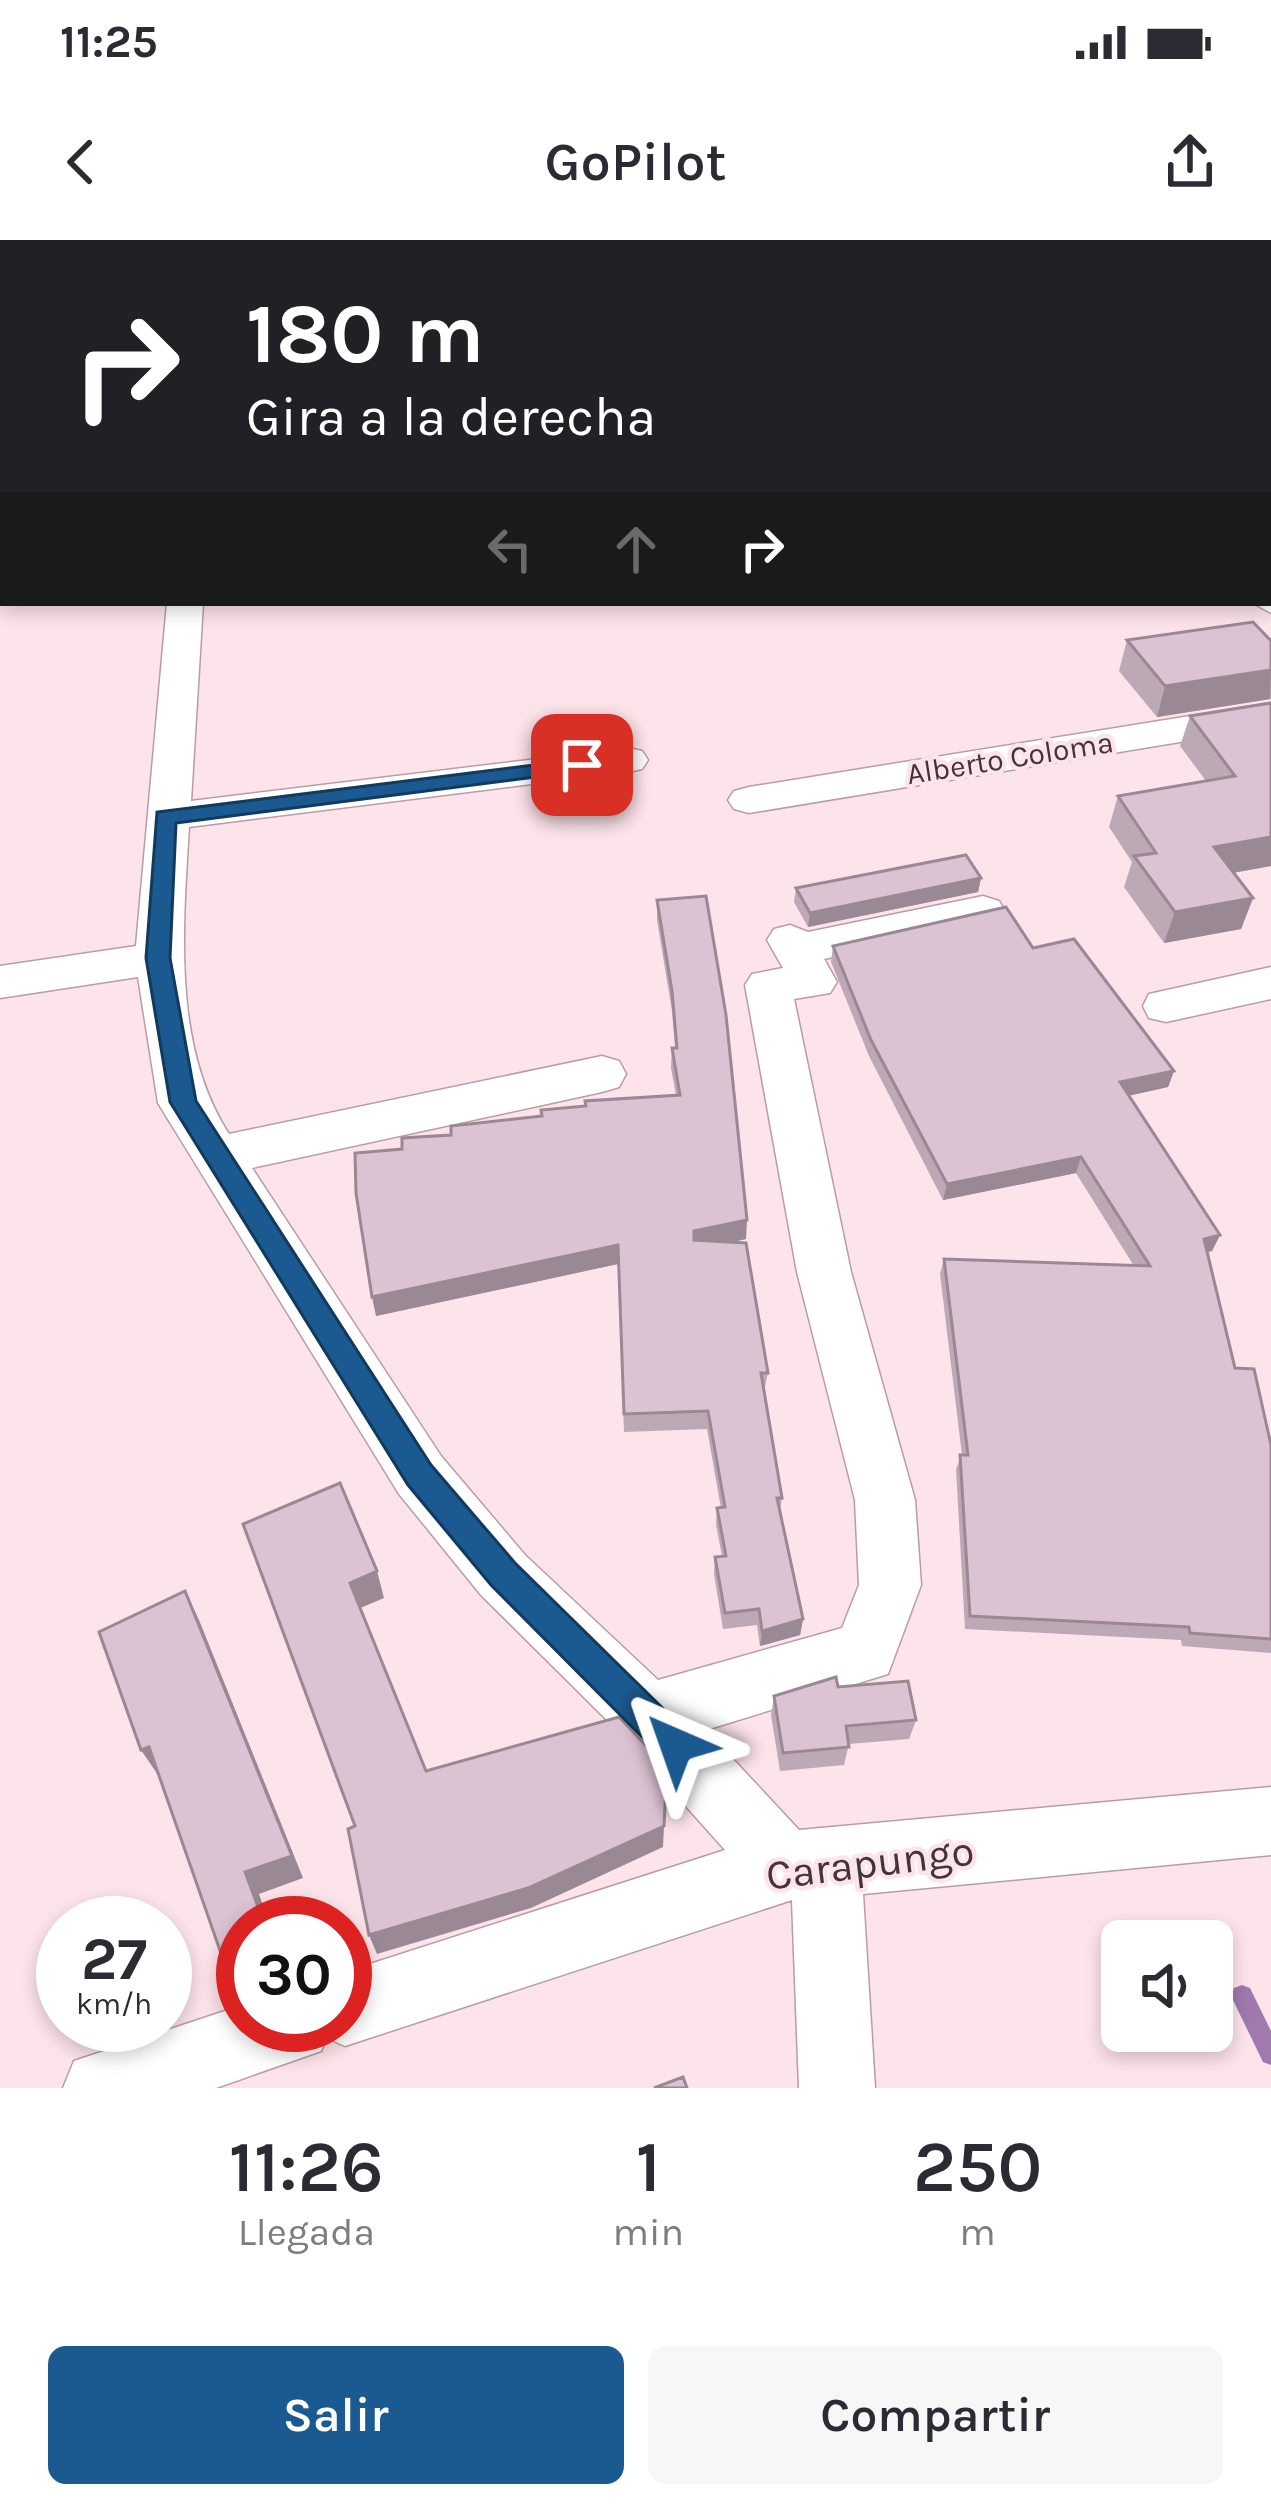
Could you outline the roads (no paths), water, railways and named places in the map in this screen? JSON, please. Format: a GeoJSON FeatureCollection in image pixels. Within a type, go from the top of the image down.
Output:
{"type":"FeatureCollection","features":[{"type":"Feature","properties":{"kind":"street"},"geometry":{"type":"LineString","coordinates":[[185,606],[165,817],[158,958],[183,1102],[419,1475],[503,1574],[806,1865],[837,2088]]}},
{"type":"Feature","properties":{"kind":"street","name":"Alberto Coloma"},"geometry":{"type":"LineString","coordinates":[[749,800],[1271,716]]}},
{"type":"Feature","properties":{"kind":"street"},"geometry":{"type":"LineString","coordinates":[[165,817],[628,760]]}},
{"type":"Feature","properties":{"kind":"street"},"geometry":{"type":"LineString","coordinates":[[648,1715],[865,1652],[890,1585],[886,1500],[824,1272],[768,985],[814,982],[793,945],[983,911]]}},
{"type":"Feature","properties":{"kind":"street"},"geometry":{"type":"LineString","coordinates":[[0,982],[158,958]]}},
{"type":"Feature","properties":{"kind":"street"},"geometry":{"type":"LineString","coordinates":[[1166,1006],[1271,982]]}},
{"type":"Feature","properties":{"kind":"street"},"geometry":{"type":"LineString","coordinates":[[218,1156],[602,1073]]}},
{"type":"Feature","properties":{"kind":"street","name":"Carapungo"},"geometry":{"type":"LineString","coordinates":[[372,2001],[806,1865],[1271,1821]]}},
{"type":"Feature","properties":{"kind":"street"},"geometry":{"type":"LineString","coordinates":[[101,2088],[216,2051]]}},
{"type":"Feature","properties":{"kind":"waterway"},"geometry":{"type":"LineString","coordinates":[[1242,1996],[1271,2054]]}}]}
